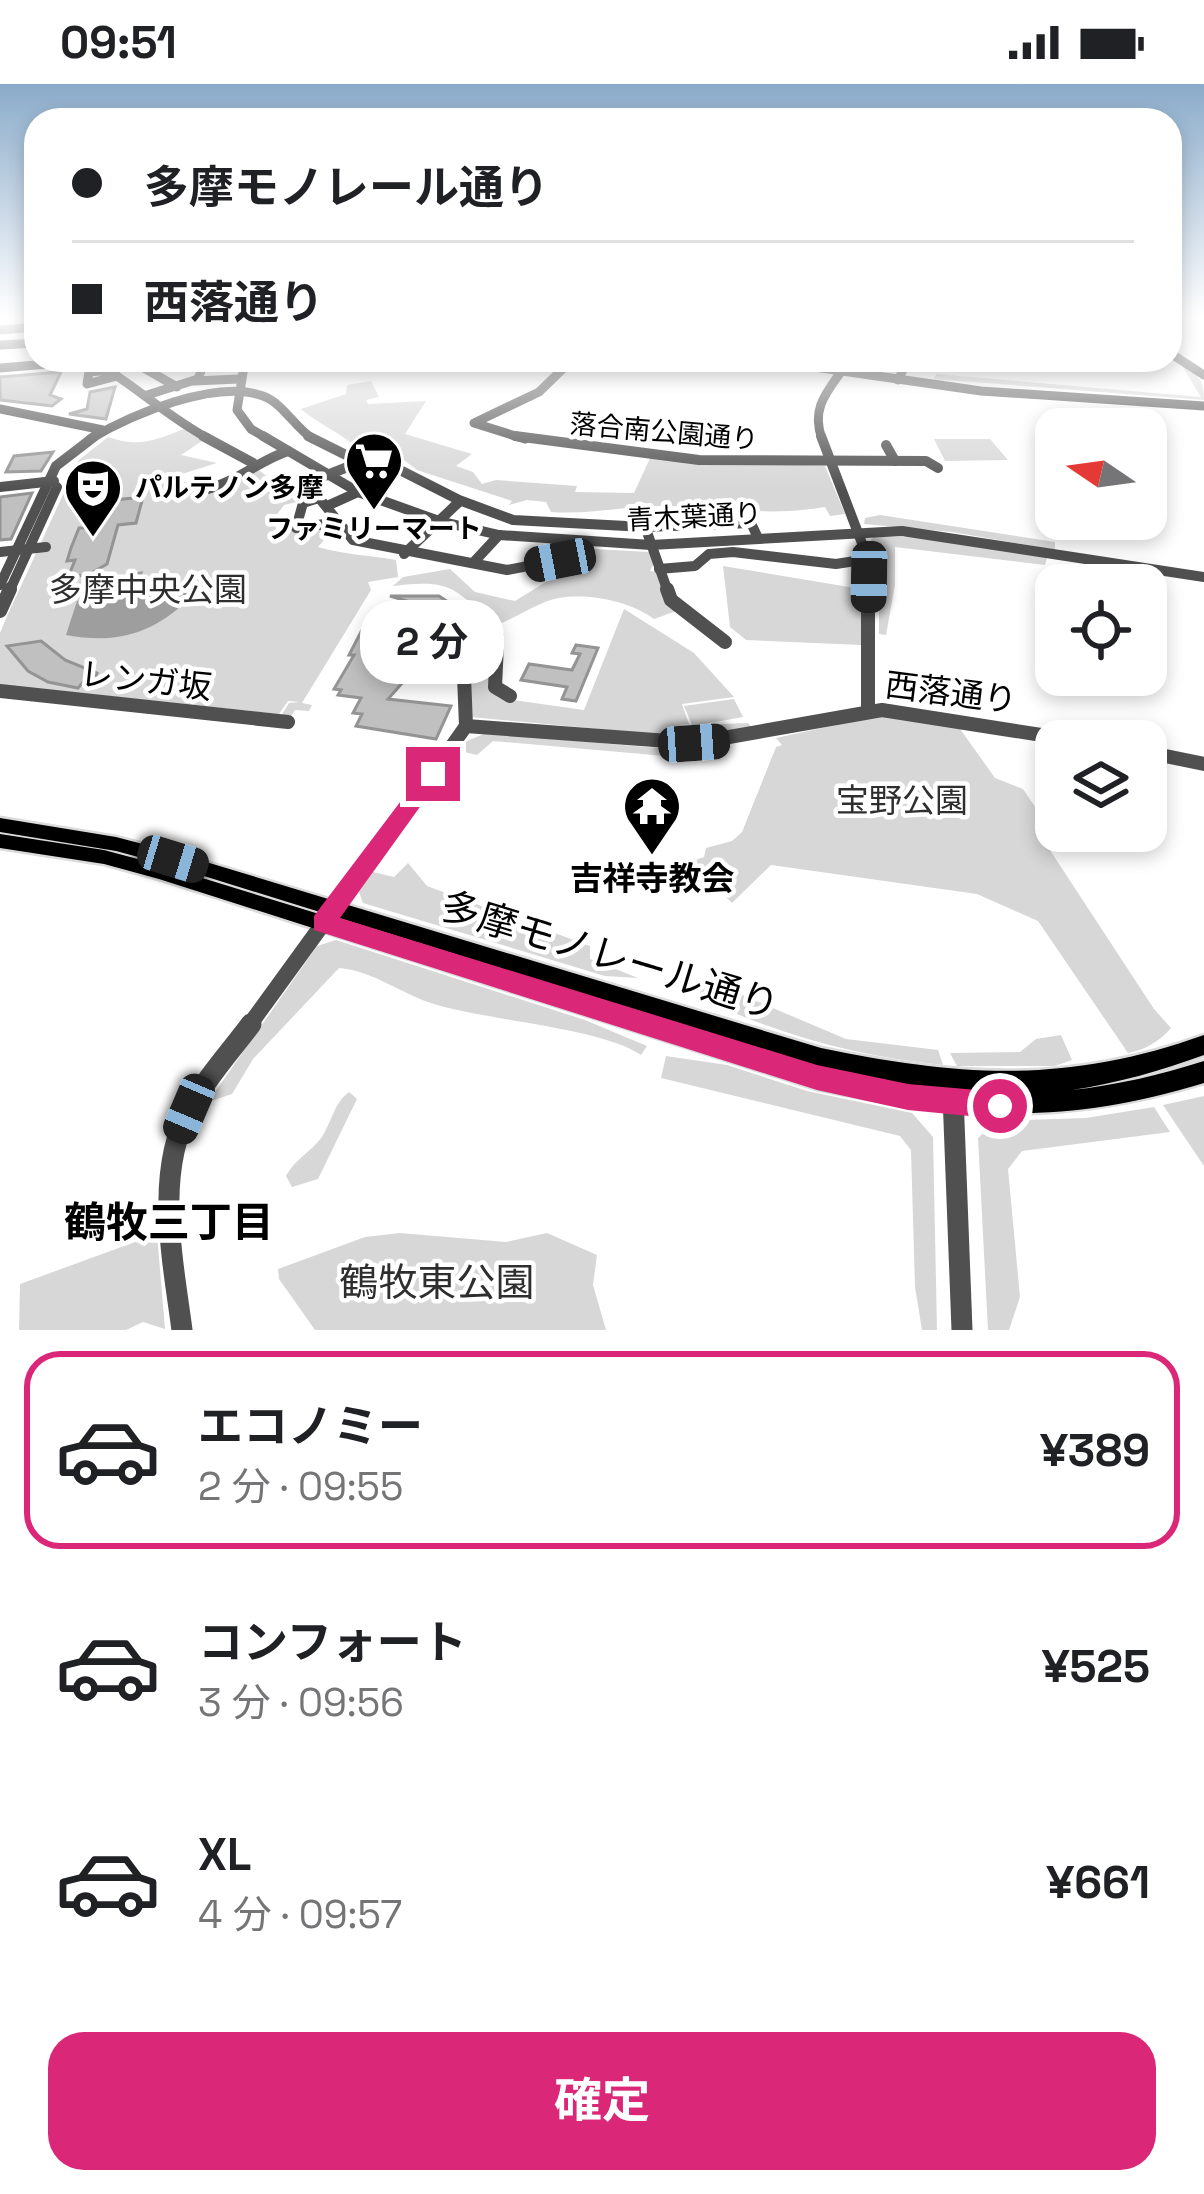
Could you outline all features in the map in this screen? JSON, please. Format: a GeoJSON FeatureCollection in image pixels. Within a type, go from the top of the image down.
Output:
{"type":"FeatureCollection","features":[{"type":"Feature","properties":{"kind":"main road"},"geometry":{"type":"LineString","coordinates":[[0,813],[66,824],[110,850]]}},
{"type":"Feature","properties":{"kind":"main road","name":"多摩モノレール通り"},"geometry":{"type":"LineString","coordinates":[[0,825],[110,850],[328,915],[817,1078],[1079,1101],[1151,1089],[1204,1072]]}},
{"type":"Feature","properties":{"kind":"main road","name":"多摩モノレール通り"},"geometry":{"type":"LineString","coordinates":[[0,841],[110,850]]}},
{"type":"Feature","properties":{"kind":"main road"},"geometry":{"type":"LineString","coordinates":[[0,851],[110,850]]}},
{"type":"Feature","properties":{"kind":"main road","name":"多摩モノレール通り"},"geometry":{"type":"LineString","coordinates":[[952,1092],[1105,1075],[1204,1045]]}},
{"type":"Feature","properties":{"kind":"street"},"geometry":{"type":"LineString","coordinates":[[116,374],[147,395],[160,412],[253,463]]}},
{"type":"Feature","properties":{"kind":"street"},"geometry":{"type":"LineString","coordinates":[[155,374],[177,387]]}},
{"type":"Feature","properties":{"kind":"street"},"geometry":{"type":"LineString","coordinates":[[194,381],[198,374]]}},
{"type":"Feature","properties":{"kind":"street"},"geometry":{"type":"LineString","coordinates":[[239,385],[243,374]]}},
{"type":"Feature","properties":{"kind":"street","name":"落合南公園通り"},"geometry":{"type":"LineString","coordinates":[[557,374],[539,392],[473,422],[528,440],[671,457],[830,462]]}},
{"type":"Feature","properties":{"kind":"street"},"geometry":{"type":"LineString","coordinates":[[839,374],[820,401],[814,420],[868,559],[868,711]]}},
{"type":"Feature","properties":{"kind":"street"},"geometry":{"type":"LineString","coordinates":[[868,374],[1035,396],[1204,405]]}},
{"type":"Feature","properties":{"kind":"street"},"geometry":{"type":"LineString","coordinates":[[899,379],[901,374]]}},
{"type":"Feature","properties":{"kind":"street"},"geometry":{"type":"LineString","coordinates":[[147,395],[194,381],[239,385],[269,398],[304,434],[360,462]]}},
{"type":"Feature","properties":{"kind":"street"},"geometry":{"type":"LineString","coordinates":[[0,585],[53,480],[103,432],[239,385]]}},
{"type":"Feature","properties":{"kind":"street","name":"青木葉通り"},"geometry":{"type":"LineString","coordinates":[[239,385],[240,419],[328,475],[358,492],[439,521],[499,535],[707,548],[758,538],[860,531],[971,539],[1204,577]]}},
{"type":"Feature","properties":{"kind":"street"},"geometry":{"type":"LineString","coordinates":[[0,410],[103,432]]}},
{"type":"Feature","properties":{"kind":"street"},"geometry":{"type":"LineString","coordinates":[[886,445],[896,461]]}},
{"type":"Feature","properties":{"kind":"street"},"geometry":{"type":"LineString","coordinates":[[208,489],[232,482],[253,463],[288,451]]}},
{"type":"Feature","properties":{"kind":"street"},"geometry":{"type":"LineString","coordinates":[[570,543],[564,559],[536,571],[406,553],[353,540],[307,483],[370,461],[460,501],[503,511],[513,520],[645,526],[752,523],[758,538]]}},
{"type":"Feature","properties":{"kind":"street"},"geometry":{"type":"LineString","coordinates":[[830,462],[932,461],[938,468]]}},
{"type":"Feature","properties":{"kind":"street"},"geometry":{"type":"LineString","coordinates":[[0,484],[53,480]]}},
{"type":"Feature","properties":{"kind":"street"},"geometry":{"type":"LineString","coordinates":[[0,611],[53,480]]}},
{"type":"Feature","properties":{"kind":"street"},"geometry":{"type":"LineString","coordinates":[[339,522],[296,528],[303,503],[358,492]]}},
{"type":"Feature","properties":{"kind":"street"},"geometry":{"type":"LineString","coordinates":[[406,553],[460,501]]}},
{"type":"Feature","properties":{"kind":"street"},"geometry":{"type":"LineString","coordinates":[[640,512],[671,600],[725,642]]}},
{"type":"Feature","properties":{"kind":"street"},"geometry":{"type":"LineString","coordinates":[[472,563],[499,535]]}},
{"type":"Feature","properties":{"kind":"street"},"geometry":{"type":"LineString","coordinates":[[0,552],[46,547]]}},
{"type":"Feature","properties":{"kind":"street"},"geometry":{"type":"LineString","coordinates":[[659,568],[694,566],[707,548],[836,564],[868,559]]}},
{"type":"Feature","properties":{"kind":"street"},"geometry":{"type":"LineString","coordinates":[[182,1330],[168,1200],[179,1132],[208,1080],[466,726],[462,691],[477,637],[496,635],[495,687],[510,696]]}},
{"type":"Feature","properties":{"kind":"street","name":"レンガ坂"},"geometry":{"type":"LineString","coordinates":[[0,691],[287,722]]}},
{"type":"Feature","properties":{"kind":"street","name":"西落通り"},"geometry":{"type":"LineString","coordinates":[[466,726],[694,743],[761,735],[868,711],[912,713],[1035,734]]}},
{"type":"Feature","properties":{"kind":"street"},"geometry":{"type":"LineString","coordinates":[[1167,756],[1204,764]]}},
{"type":"Feature","properties":{"kind":"street"},"geometry":{"type":"LineString","coordinates":[[952,1092],[962,1330]]}},
{"type":"Feature","properties":{"kind":"green space"},"geometry":{"type":"Polygon","coordinates":[[[938,374],[1201,397],[1187,374],[1195,374],[1204,400],[934,379],[938,374]]]}},
{"type":"Feature","properties":{"kind":"green space"},"geometry":{"type":"Polygon","coordinates":[[[371,381],[379,397],[366,400],[368,404],[426,401],[405,434],[472,454],[456,466],[473,472],[482,484],[496,480],[577,486],[575,492],[634,493],[651,456],[825,466],[845,514],[830,516],[825,507],[763,511],[663,506],[565,513],[551,512],[546,502],[509,505],[512,501],[417,470],[396,454],[370,460],[354,457],[351,443],[301,409],[346,394],[347,385],[371,381]]]}},
{"type":"Feature","properties":{"kind":"green space","name":"多摩中央公園"},"geometry":{"type":"Polygon","coordinates":[[[186,428],[202,441],[181,455],[217,463],[169,478],[214,489],[253,466],[301,501],[284,505],[275,517],[276,530],[322,527],[324,540],[318,547],[396,560],[398,577],[368,582],[371,590],[302,703],[312,705],[309,711],[295,710],[288,720],[279,719],[289,703],[300,702],[288,701],[279,714],[0,685],[0,633],[79,460],[108,437],[148,441],[186,428]]]}},
{"type":"Feature","properties":{"kind":"green space"},"geometry":{"type":"Polygon","coordinates":[[[934,439],[990,439],[1008,460],[945,461],[934,439]]]}},
{"type":"Feature","properties":{"kind":"green space"},"geometry":{"type":"Polygon","coordinates":[[[880,515],[1055,542],[1055,550],[952,532],[864,524],[865,518],[880,515]]]}},
{"type":"Feature","properties":{"kind":"green space"},"geometry":{"type":"Polygon","coordinates":[[[928,538],[1047,558],[1045,564],[1037,564],[895,547],[895,585],[886,635],[879,634],[879,577],[871,539],[928,538]]]}},
{"type":"Feature","properties":{"kind":"green space"},"geometry":{"type":"Polygon","coordinates":[[[575,548],[649,552],[654,563],[650,571],[657,572],[679,610],[654,619],[633,607],[596,598],[544,602],[497,625],[490,690],[499,698],[584,710],[624,609],[694,653],[734,697],[682,704],[689,724],[673,724],[692,725],[684,706],[734,699],[743,717],[698,725],[748,723],[753,729],[686,737],[471,717],[468,692],[491,621],[448,588],[393,586],[403,577],[450,569],[475,592],[515,601],[554,577],[580,569],[566,567],[575,548]]]}},
{"type":"Feature","properties":{"kind":"green space"},"geometry":{"type":"Polygon","coordinates":[[[723,566],[861,589],[861,645],[746,640],[730,627],[723,566]]]}},
{"type":"Feature","properties":{"kind":"green space","name":"宝野公園"},"geometry":{"type":"Polygon","coordinates":[[[877,716],[958,726],[995,778],[1023,789],[1035,807],[1035,852],[1051,852],[1171,1028],[1146,1047],[1128,1053],[1038,921],[977,894],[771,865],[732,903],[690,862],[704,857],[706,848],[732,841],[742,832],[776,747],[782,745],[776,738],[877,716]]]}},
{"type":"Feature","properties":{"kind":"green space"},"geometry":{"type":"Polygon","coordinates":[[[486,733],[680,750],[725,747],[665,756],[493,741],[477,755],[460,751],[467,741],[486,733]]]}},
{"type":"Feature","properties":{"kind":"green space"},"geometry":{"type":"Polygon","coordinates":[[[408,863],[427,886],[590,946],[590,959],[638,978],[605,976],[363,903],[359,892],[373,872],[394,877],[408,863]]]}},
{"type":"Feature","properties":{"kind":"green space"},"geometry":{"type":"Polygon","coordinates":[[[336,940],[585,1020],[647,1046],[641,1055],[572,1031],[456,1010],[364,973],[339,968],[253,1059],[232,1094],[208,1102],[317,946],[336,940]]]}},
{"type":"Feature","properties":{"kind":"green space"},"geometry":{"type":"Polygon","coordinates":[[[709,981],[846,1039],[938,1050],[943,1065],[848,1050],[756,1022],[697,996],[709,981]]]}},
{"type":"Feature","properties":{"kind":"green space"},"geometry":{"type":"Polygon","coordinates":[[[1061,1035],[1072,1060],[1055,1066],[957,1066],[950,1053],[1020,1052],[1036,1039],[1061,1035]]]}},
{"type":"Feature","properties":{"kind":"green space"},"geometry":{"type":"Polygon","coordinates":[[[666,1056],[727,1065],[807,1091],[912,1113],[933,1137],[937,1330],[922,1330],[915,1287],[911,1150],[900,1136],[661,1078],[666,1056]]]}},
{"type":"Feature","properties":{"kind":"green space"},"geometry":{"type":"Polygon","coordinates":[[[349,1092],[357,1099],[318,1179],[292,1187],[286,1176],[322,1137],[349,1092]]]}},
{"type":"Feature","properties":{"kind":"green space"},"geometry":{"type":"Polygon","coordinates":[[[1204,1096],[1204,1166],[1163,1105],[1204,1096]]]}},
{"type":"Feature","properties":{"kind":"green space"},"geometry":{"type":"Polygon","coordinates":[[[1154,1107],[1170,1132],[1022,1151],[1008,1169],[1020,1297],[1009,1330],[988,1330],[978,1138],[996,1121],[1086,1118],[1154,1107]]]}},
{"type":"Feature","properties":{"kind":"green space","name":"鶴牧東公園"},"geometry":{"type":"Polygon","coordinates":[[[400,1233],[506,1242],[547,1233],[597,1255],[593,1285],[606,1330],[315,1330],[279,1279],[278,1269],[365,1237],[400,1233]]]}},
{"type":"Feature","properties":{"kind":"green space"},"geometry":{"type":"Polygon","coordinates":[[[157,1234],[165,1329],[143,1322],[126,1330],[19,1330],[20,1284],[157,1234]]]}},
{"type":"Feature","properties":{"kind":"shaded area"},"geometry":{"type":"Polygon","coordinates":[[[143,571],[140,584],[146,589],[166,579],[187,583],[187,601],[159,622],[131,634],[66,635],[77,601],[122,592],[128,574],[143,571]]]}},
{"type":"Feature","properties":{"kind":"building"},"geometry":{"type":"Polygon","coordinates":[[[60,374],[50,395],[61,399],[52,406],[0,400],[0,377],[60,374]]]}},
{"type":"Feature","properties":{"kind":"building"},"geometry":{"type":"Polygon","coordinates":[[[115,387],[106,419],[69,414],[87,409],[90,392],[115,387]]]}},
{"type":"Feature","properties":{"kind":"building"},"geometry":{"type":"Polygon","coordinates":[[[53,452],[41,471],[6,472],[14,456],[53,452]]]}},
{"type":"Feature","properties":{"kind":"building"},"geometry":{"type":"Polygon","coordinates":[[[32,493],[11,539],[0,540],[0,497],[32,493]]]}},
{"type":"Feature","properties":{"kind":"building","name":"パルテノン多摩"},"geometry":{"type":"Polygon","coordinates":[[[143,497],[136,523],[118,525],[107,564],[86,576],[69,575],[75,560],[67,561],[71,548],[79,528],[86,528],[96,502],[143,497]]]}},
{"type":"Feature","properties":{"kind":"building"},"geometry":{"type":"Polygon","coordinates":[[[390,596],[439,596],[469,616],[455,646],[436,645],[388,699],[451,706],[436,739],[356,726],[362,714],[353,713],[361,698],[338,695],[341,690],[334,689],[364,626],[391,629],[400,613],[444,617],[444,612],[390,596]]]}},
{"type":"Feature","properties":{"kind":"building"},"geometry":{"type":"Polygon","coordinates":[[[41,641],[65,660],[97,673],[94,681],[85,680],[78,688],[48,682],[28,671],[7,646],[41,641]]]}},
{"type":"Feature","properties":{"kind":"building"},"geometry":{"type":"Polygon","coordinates":[[[576,645],[598,648],[576,701],[562,699],[567,687],[521,680],[529,664],[572,670],[580,654],[572,653],[576,645]]]}},
{"type":"Feature","properties":{"kind":"place","name":"ファミリーマート"},"geometry":{"type":"Point","coordinates":[374,512]}},
{"type":"Feature","properties":{"kind":"place","name":"パルテノン多摩"},"geometry":{"type":"Point","coordinates":[93,539]}},
{"type":"Feature","properties":{"kind":"place","name":"吉祥寺教会"},"geometry":{"type":"Point","coordinates":[652,857]}},
{"type":"Feature","properties":{"kind":"district","name":"鶴牧三丁目"},"geometry":{"type":"Point","coordinates":[169,1222]}},
{"type":"Feature","properties":{"kind":"route"},"geometry":{"type":"LineString","coordinates":[[433,774],[323,923],[817,1078],[908,1097],[1000,1106]]}}]}
